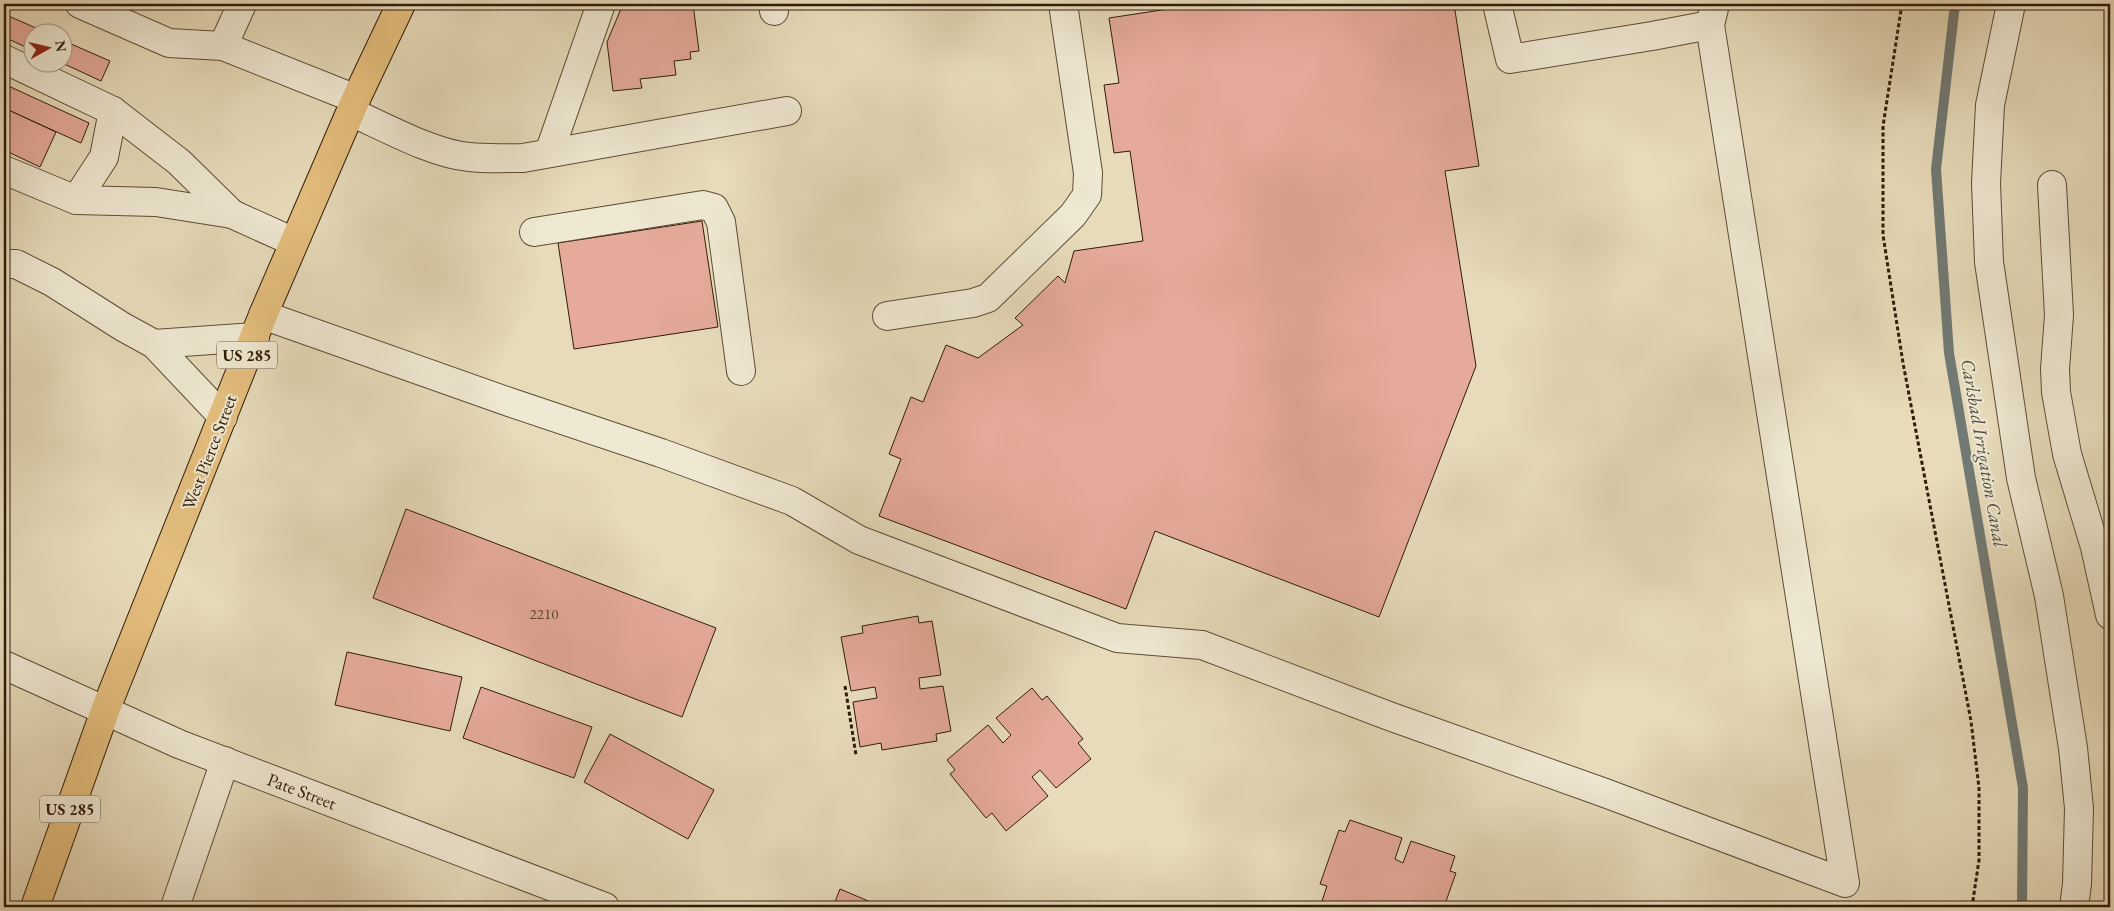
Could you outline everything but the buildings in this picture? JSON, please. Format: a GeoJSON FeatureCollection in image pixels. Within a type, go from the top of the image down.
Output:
{"type":"FeatureCollection","features":[{"type":"Feature","properties":{"kind":"highway","name":"West Pierce Street"},"geometry":{"type":"LineString","coordinates":[[35,907],[105,711],[259,326],[354,105],[401,4]]}},
{"type":"Feature","properties":{"kind":"street"},"geometry":{"type":"LineString","coordinates":[[80,4],[169,43],[223,46],[354,105],[434,148],[467,157],[523,158],[787,111]]}},
{"type":"Feature","properties":{"kind":"street"},"geometry":{"type":"LineString","coordinates":[[223,46],[242,4]]}},
{"type":"Feature","properties":{"kind":"street"},"geometry":{"type":"LineString","coordinates":[[549,153],[601,4]]}},
{"type":"Feature","properties":{"kind":"street"},"geometry":{"type":"LineString","coordinates":[[887,316],[973,304],[988,298],[1073,214],[1086,195],[1088,173],[1063,4]]}},
{"type":"Feature","properties":{"kind":"street"},"geometry":{"type":"LineString","coordinates":[[154,344],[259,326],[512,404],[662,454],[792,501],[859,540],[1117,638],[1202,645],[1844,883],[1713,14],[1652,36],[1510,59],[1498,4]]}},
{"type":"Feature","properties":{"kind":"street"},"geometry":{"type":"LineString","coordinates":[[2011,4],[1990,105],[1986,182],[1989,262],[2021,478],[2049,596],[2073,748],[2079,808],[2077,884],[2074,907]]}},
{"type":"Feature","properties":{"kind":"street"},"geometry":{"type":"LineString","coordinates":[[4,59],[113,111],[179,162],[232,214]]}},
{"type":"Feature","properties":{"kind":"street"},"geometry":{"type":"LineString","coordinates":[[67,196],[104,157],[113,111]]}},
{"type":"Feature","properties":{"kind":"street"},"geometry":{"type":"LineString","coordinates":[[4,160],[45,180],[67,196]]}},
{"type":"Feature","properties":{"kind":"street"},"geometry":{"type":"LineString","coordinates":[[4,170],[67,196],[156,202],[232,214],[294,242]]}},
{"type":"Feature","properties":{"kind":"street"},"geometry":{"type":"LineString","coordinates":[[2052,185],[2059,315],[2055,369],[2056,392],[2067,454],[2095,547],[2110,615]]}},
{"type":"Feature","properties":{"kind":"street"},"geometry":{"type":"LineString","coordinates":[[534,232],[703,205],[714,208],[721,222],[741,371]]}},
{"type":"Feature","properties":{"kind":"street"},"geometry":{"type":"LineString","coordinates":[[4,264],[16,264],[52,282],[123,327],[154,344],[223,417]]}},
{"type":"Feature","properties":{"kind":"street","name":"Pate Street"},"geometry":{"type":"LineString","coordinates":[[4,665],[179,744],[605,907]]}},
{"type":"Feature","properties":{"kind":"street"},"geometry":{"type":"LineString","coordinates":[[175,907],[226,761]]}},
{"type":"Feature","properties":{"kind":"path"},"geometry":{"type":"LineString","coordinates":[[1902,4],[1883,126],[1883,235],[1903,363],[1970,720],[1979,788],[1979,860],[1972,907]]}},
{"type":"Feature","properties":{"kind":"path"},"geometry":{"type":"LineString","coordinates":[[845,686],[856,755]]}},
{"type":"Feature","properties":{"kind":"waterway","name":"Carlsbad Irrigation Canal"},"geometry":{"type":"LineString","coordinates":[[1955,4],[1936,169],[1949,353],[2023,788],[2022,907]]}}]}
